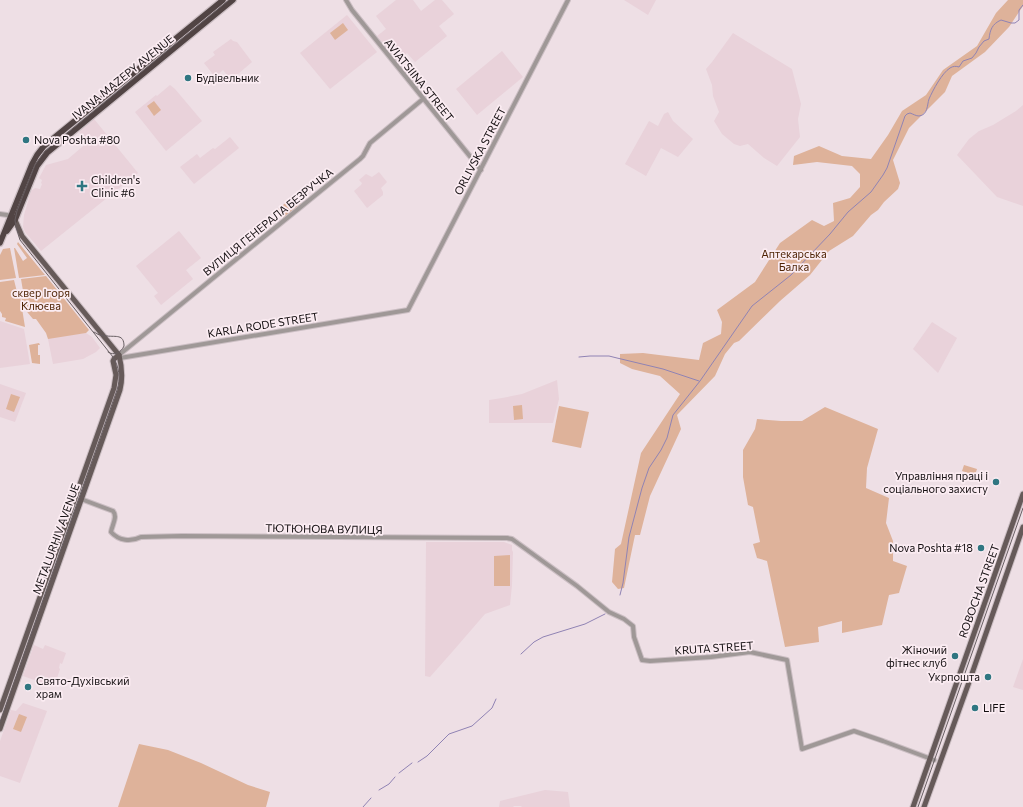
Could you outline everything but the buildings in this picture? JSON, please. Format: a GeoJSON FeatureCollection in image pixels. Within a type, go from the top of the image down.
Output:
{"type":"FeatureCollection","features":[{"type":"Feature","properties":{"kind":"highway","name":"IVANA MAZEPY AVENUE"},"geometry":{"type":"LineString","coordinates":[[13,218],[32,164],[44,146],[223,0]]}},
{"type":"Feature","properties":{"kind":"highway","name":"IVANA MAZEPY AVENUE"},"geometry":{"type":"LineString","coordinates":[[13,218],[38,166],[47,152],[233,0]]}},
{"type":"Feature","properties":{"kind":"highway"},"geometry":{"type":"LineString","coordinates":[[1,240],[13,218]]}},
{"type":"Feature","properties":{"kind":"main road"},"geometry":{"type":"LineString","coordinates":[[13,218],[22,236],[120,356]]}},
{"type":"Feature","properties":{"kind":"main road","name":"METALURHIV AVENUE"},"geometry":{"type":"LineString","coordinates":[[0,710],[114,388],[116,375],[114,359],[120,356],[122,370],[120,390],[0,729]]}},
{"type":"Feature","properties":{"kind":"main road","name":"ROBOCHA STREET"},"geometry":{"type":"LineString","coordinates":[[913,807],[932,759],[1023,494]]}},
{"type":"Feature","properties":{"kind":"main road","name":"ROBOCHA STREET"},"geometry":{"type":"LineString","coordinates":[[924,807],[1023,527]]}},
{"type":"Feature","properties":{"kind":"street","name":"AVIATSIINA STREET"},"geometry":{"type":"LineString","coordinates":[[346,0],[352,10],[481,170]]}},
{"type":"Feature","properties":{"kind":"street","name":"ORLIVSKA STREET"},"geometry":{"type":"LineString","coordinates":[[408,310],[568,0]]}},
{"type":"Feature","properties":{"kind":"street","name":"ВУЛИЦЯ ГЕНЕРАЛА БЕЗРУЧКА"},"geometry":{"type":"LineString","coordinates":[[120,356],[360,159],[370,143],[423,99]]}},
{"type":"Feature","properties":{"kind":"street"},"geometry":{"type":"LineString","coordinates":[[0,214],[13,218]]}},
{"type":"Feature","properties":{"kind":"street","name":"KARLA RODE STREET"},"geometry":{"type":"LineString","coordinates":[[120,356],[408,310]]}},
{"type":"Feature","properties":{"kind":"street","name":"ТЮТЮНОВА ВУЛИЦЯ"},"geometry":{"type":"LineString","coordinates":[[82,499],[113,511],[115,517],[111,532],[116,537],[131,541],[142,537],[512,539],[577,586],[608,612],[624,619],[633,626],[634,637],[642,660]]}},
{"type":"Feature","properties":{"kind":"street","name":"KRUTA STREET"},"geometry":{"type":"LineString","coordinates":[[642,660],[650,661],[711,657],[750,652],[787,660],[802,749],[854,731],[932,759]]}},
{"type":"Feature","properties":{"kind":"shaded area"},"geometry":{"type":"Polygon","coordinates":[[[396,0],[413,0],[421,11],[435,0],[442,0],[454,14],[439,26],[447,36],[415,62],[407,53],[398,60],[377,36],[386,29],[376,16],[396,0]]]}},
{"type":"Feature","properties":{"kind":"shaded area"},"geometry":{"type":"Polygon","coordinates":[[[624,0],[656,0],[648,15],[624,0]]]}},
{"type":"Feature","properties":{"kind":"shaded area"},"geometry":{"type":"Polygon","coordinates":[[[347,15],[377,52],[330,89],[300,53],[347,15]]]}},
{"type":"Feature","properties":{"kind":"shaded area"},"geometry":{"type":"Polygon","coordinates":[[[733,33],[792,69],[801,104],[798,119],[800,137],[777,166],[764,158],[748,144],[740,146],[734,144],[722,134],[714,121],[719,112],[706,69],[733,33]]]}},
{"type":"Feature","properties":{"kind":"shaded area"},"geometry":{"type":"Polygon","coordinates":[[[231,39],[237,42],[252,62],[231,80],[223,70],[215,77],[204,63],[215,55],[213,52],[231,39]]]}},
{"type":"Feature","properties":{"kind":"shaded area"},"geometry":{"type":"Polygon","coordinates":[[[502,51],[523,77],[477,115],[456,89],[502,51]]]}},
{"type":"Feature","properties":{"kind":"shaded area"},"geometry":{"type":"Polygon","coordinates":[[[170,85],[202,121],[166,151],[135,112],[170,85]]]}},
{"type":"Feature","properties":{"kind":"shaded area"},"geometry":{"type":"Polygon","coordinates":[[[1023,105],[1023,206],[997,197],[957,155],[969,139],[979,131],[993,125],[1023,105]]]}},
{"type":"Feature","properties":{"kind":"shaded area"},"geometry":{"type":"Polygon","coordinates":[[[668,112],[673,121],[693,139],[678,157],[661,148],[646,176],[625,164],[649,121],[658,126],[664,114],[668,112]]]}},
{"type":"Feature","properties":{"kind":"shaded area","name":"Children's Clinic #6"},"geometry":{"type":"Polygon","coordinates":[[[94,119],[138,173],[41,251],[25,232],[23,227],[24,215],[31,191],[35,188],[40,189],[42,180],[39,178],[46,165],[68,159],[88,142],[79,132],[94,119]]]}},
{"type":"Feature","properties":{"kind":"shaded area"},"geometry":{"type":"Polygon","coordinates":[[[230,137],[239,148],[194,184],[180,167],[197,154],[200,158],[213,148],[215,149],[230,137]]]}},
{"type":"Feature","properties":{"kind":"shaded area"},"geometry":{"type":"Polygon","coordinates":[[[379,172],[387,182],[381,188],[383,195],[367,208],[354,191],[362,183],[359,180],[366,174],[372,177],[379,172]]]}},
{"type":"Feature","properties":{"kind":"shaded area"},"geometry":{"type":"Polygon","coordinates":[[[179,231],[201,258],[186,270],[193,279],[161,305],[154,296],[158,293],[136,266],[179,231]]]}},
{"type":"Feature","properties":{"kind":"shaded area"},"geometry":{"type":"Polygon","coordinates":[[[0,321],[24,329],[30,364],[0,368],[0,321]]]}},
{"type":"Feature","properties":{"kind":"shaded area"},"geometry":{"type":"Polygon","coordinates":[[[932,322],[957,338],[938,373],[913,349],[932,322]]]}},
{"type":"Feature","properties":{"kind":"shaded area"},"geometry":{"type":"Polygon","coordinates":[[[86,333],[92,337],[100,348],[96,352],[83,359],[53,364],[48,339],[49,337],[86,333]]]}},
{"type":"Feature","properties":{"kind":"shaded area"},"geometry":{"type":"Polygon","coordinates":[[[557,380],[559,399],[553,423],[489,423],[489,400],[522,394],[557,380]]]}},
{"type":"Feature","properties":{"kind":"shaded area"},"geometry":{"type":"Polygon","coordinates":[[[0,384],[26,393],[15,422],[0,417],[0,384]]]}},
{"type":"Feature","properties":{"kind":"shaded area"},"geometry":{"type":"Polygon","coordinates":[[[426,542],[504,542],[512,545],[513,552],[510,605],[485,614],[430,677],[425,676],[426,542]]]}},
{"type":"Feature","properties":{"kind":"shaded area"},"geometry":{"type":"Polygon","coordinates":[[[34,645],[43,649],[45,645],[66,653],[62,664],[60,663],[60,669],[54,687],[23,676],[34,645]]]}},
{"type":"Feature","properties":{"kind":"shaded area"},"geometry":{"type":"Polygon","coordinates":[[[1023,659],[1023,690],[1013,687],[1023,659]]]}},
{"type":"Feature","properties":{"kind":"shaded area"},"geometry":{"type":"Polygon","coordinates":[[[23,703],[47,711],[20,783],[0,776],[0,741],[11,710],[16,711],[23,703]]]}},
{"type":"Feature","properties":{"kind":"shaded area"},"geometry":{"type":"Polygon","coordinates":[[[545,790],[568,792],[570,807],[499,807],[500,801],[545,790]]]}},
{"type":"Feature","properties":{"kind":"green space","name":"Аптекарська Балка"},"geometry":{"type":"Polygon","coordinates":[[[1008,0],[1023,0],[1023,6],[1009,27],[985,52],[952,76],[945,92],[909,128],[893,160],[900,183],[898,189],[878,210],[871,215],[853,236],[829,251],[810,275],[780,301],[739,341],[734,343],[725,354],[715,376],[677,415],[681,429],[650,496],[640,535],[635,535],[624,588],[618,589],[612,582],[615,549],[621,544],[641,453],[680,394],[660,376],[632,369],[620,363],[620,354],[643,353],[699,360],[703,343],[721,334],[722,322],[717,310],[755,282],[780,243],[812,220],[824,226],[834,221],[833,203],[850,198],[860,187],[860,174],[852,166],[817,162],[793,165],[794,156],[819,146],[842,156],[871,159],[888,135],[902,111],[926,95],[943,70],[977,46],[996,13],[1008,0]]]}},
{"type":"Feature","properties":{"kind":"green space"},"geometry":{"type":"Polygon","coordinates":[[[343,23],[348,30],[335,40],[330,33],[343,23]]]}},
{"type":"Feature","properties":{"kind":"green space"},"geometry":{"type":"Polygon","coordinates":[[[154,101],[161,110],[154,116],[147,106],[154,101]]]}},
{"type":"Feature","properties":{"kind":"green space"},"geometry":{"type":"Polygon","coordinates":[[[295,195],[302,204],[284,219],[277,210],[295,195]]]}},
{"type":"Feature","properties":{"kind":"green space","name":"сквер Ігоря Клюєва"},"geometry":{"type":"Polygon","coordinates":[[[18,242],[45,275],[19,278],[14,248],[23,261],[27,258],[17,244],[18,242]]]}},
{"type":"Feature","properties":{"kind":"green space","name":"сквер Ігоря Клюєва"},"geometry":{"type":"Polygon","coordinates":[[[10,248],[16,278],[0,280],[0,255],[3,249],[10,248]]]}},
{"type":"Feature","properties":{"kind":"green space","name":"сквер Ігоря Клюєва"},"geometry":{"type":"Polygon","coordinates":[[[46,276],[89,330],[86,333],[48,339],[46,333],[36,319],[33,319],[23,307],[21,279],[46,276]]]}},
{"type":"Feature","properties":{"kind":"green space","name":"сквер Ігоря Клюєва"},"geometry":{"type":"Polygon","coordinates":[[[14,280],[17,292],[20,296],[25,327],[5,321],[6,318],[2,317],[0,311],[0,282],[14,280]]]}},
{"type":"Feature","properties":{"kind":"green space"},"geometry":{"type":"Polygon","coordinates":[[[39,343],[38,355],[40,355],[40,364],[32,363],[29,345],[39,343]]]}},
{"type":"Feature","properties":{"kind":"green space"},"geometry":{"type":"Polygon","coordinates":[[[11,394],[20,397],[14,412],[6,409],[11,394]]]}},
{"type":"Feature","properties":{"kind":"green space"},"geometry":{"type":"Polygon","coordinates":[[[522,405],[523,419],[514,420],[513,406],[522,405]]]}},
{"type":"Feature","properties":{"kind":"green space"},"geometry":{"type":"Polygon","coordinates":[[[559,406],[589,412],[581,448],[552,442],[559,406]]]}},
{"type":"Feature","properties":{"kind":"green space"},"geometry":{"type":"Polygon","coordinates":[[[825,407],[878,429],[867,468],[866,488],[889,498],[886,523],[893,541],[893,561],[907,566],[899,593],[889,595],[882,625],[842,633],[842,621],[818,627],[819,642],[785,647],[767,561],[757,558],[753,544],[760,542],[753,507],[748,505],[743,477],[743,450],[755,429],[757,419],[802,421],[825,407]]]}},
{"type":"Feature","properties":{"kind":"green space"},"geometry":{"type":"Polygon","coordinates":[[[964,465],[977,469],[975,475],[962,471],[964,465]]]}},
{"type":"Feature","properties":{"kind":"green space"},"geometry":{"type":"Polygon","coordinates":[[[510,555],[510,586],[494,586],[494,556],[510,555]]]}},
{"type":"Feature","properties":{"kind":"green space"},"geometry":{"type":"Polygon","coordinates":[[[19,714],[27,717],[21,732],[13,729],[19,714]]]}},
{"type":"Feature","properties":{"kind":"green space"},"geometry":{"type":"Polygon","coordinates":[[[139,744],[168,750],[201,763],[248,785],[270,792],[266,807],[118,807],[139,744]]]}},
{"type":"Feature","properties":{"kind":"waterway"},"geometry":{"type":"LineString","coordinates":[[620,595],[629,537],[642,488],[649,468],[667,438],[673,415],[700,381],[752,306],[791,275],[830,234],[848,212],[871,192],[887,168],[905,116],[910,113],[919,116],[924,114],[931,95],[947,70],[954,66],[959,67],[963,61],[972,58],[984,41],[989,39],[995,23],[1001,20],[1015,23],[1019,20],[1019,10],[1023,5]]}},
{"type":"Feature","properties":{"kind":"waterway"},"geometry":{"type":"LineString","coordinates":[[579,357],[609,356],[663,369],[699,381]]}},
{"type":"Feature","properties":{"kind":"waterway"},"geometry":{"type":"LineString","coordinates":[[521,654],[534,642],[543,637],[585,624],[605,614]]}},
{"type":"Feature","properties":{"kind":"waterway"},"geometry":{"type":"LineString","coordinates":[[418,762],[427,756],[449,734],[472,726],[492,708],[496,699]]}},
{"type":"Feature","properties":{"kind":"waterway"},"geometry":{"type":"LineString","coordinates":[[399,773],[412,763]]}},
{"type":"Feature","properties":{"kind":"waterway"},"geometry":{"type":"LineString","coordinates":[[379,790],[389,784],[395,777]]}},
{"type":"Feature","properties":{"kind":"waterway"},"geometry":{"type":"LineString","coordinates":[[363,807],[371,798]]}},
{"type":"Feature","properties":{"kind":"tram line"},"geometry":{"type":"LineString","coordinates":[[0,722],[117,390],[119,377],[117,365],[113,357],[20,240],[15,220],[17,211],[35,165],[45,151],[229,0]]}},
{"type":"Feature","properties":{"kind":"tram line"},"geometry":{"type":"LineString","coordinates":[[94,332],[102,336],[119,337],[123,340],[124,346],[121,350],[115,354],[108,352]]}},
{"type":"Feature","properties":{"kind":"tram line"},"geometry":{"type":"LineString","coordinates":[[918,807],[1023,508]]}},
{"type":"Feature","properties":{"kind":"place","name":"Будівельник"},"geometry":{"type":"Point","coordinates":[188,78]}},
{"type":"Feature","properties":{"kind":"place","name":"Nova Poshta #80"},"geometry":{"type":"Point","coordinates":[26,140]}},
{"type":"Feature","properties":{"kind":"place","name":"Children's Clinic #6"},"geometry":{"type":"Point","coordinates":[82,186]}},
{"type":"Feature","properties":{"kind":"place","name":"Управління праці і соціального захисту"},"geometry":{"type":"Point","coordinates":[996,482]}},
{"type":"Feature","properties":{"kind":"place","name":"Nova Poshta #18"},"geometry":{"type":"Point","coordinates":[981,548]}},
{"type":"Feature","properties":{"kind":"place","name":"Жіночий фітнес клуб"},"geometry":{"type":"Point","coordinates":[955,656]}},
{"type":"Feature","properties":{"kind":"place","name":"Укрпошта"},"geometry":{"type":"Point","coordinates":[988,677]}},
{"type":"Feature","properties":{"kind":"place","name":"Свято-Духівський храм"},"geometry":{"type":"Point","coordinates":[28,687]}},
{"type":"Feature","properties":{"kind":"place","name":"LIFE"},"geometry":{"type":"Point","coordinates":[975,708]}}]}
